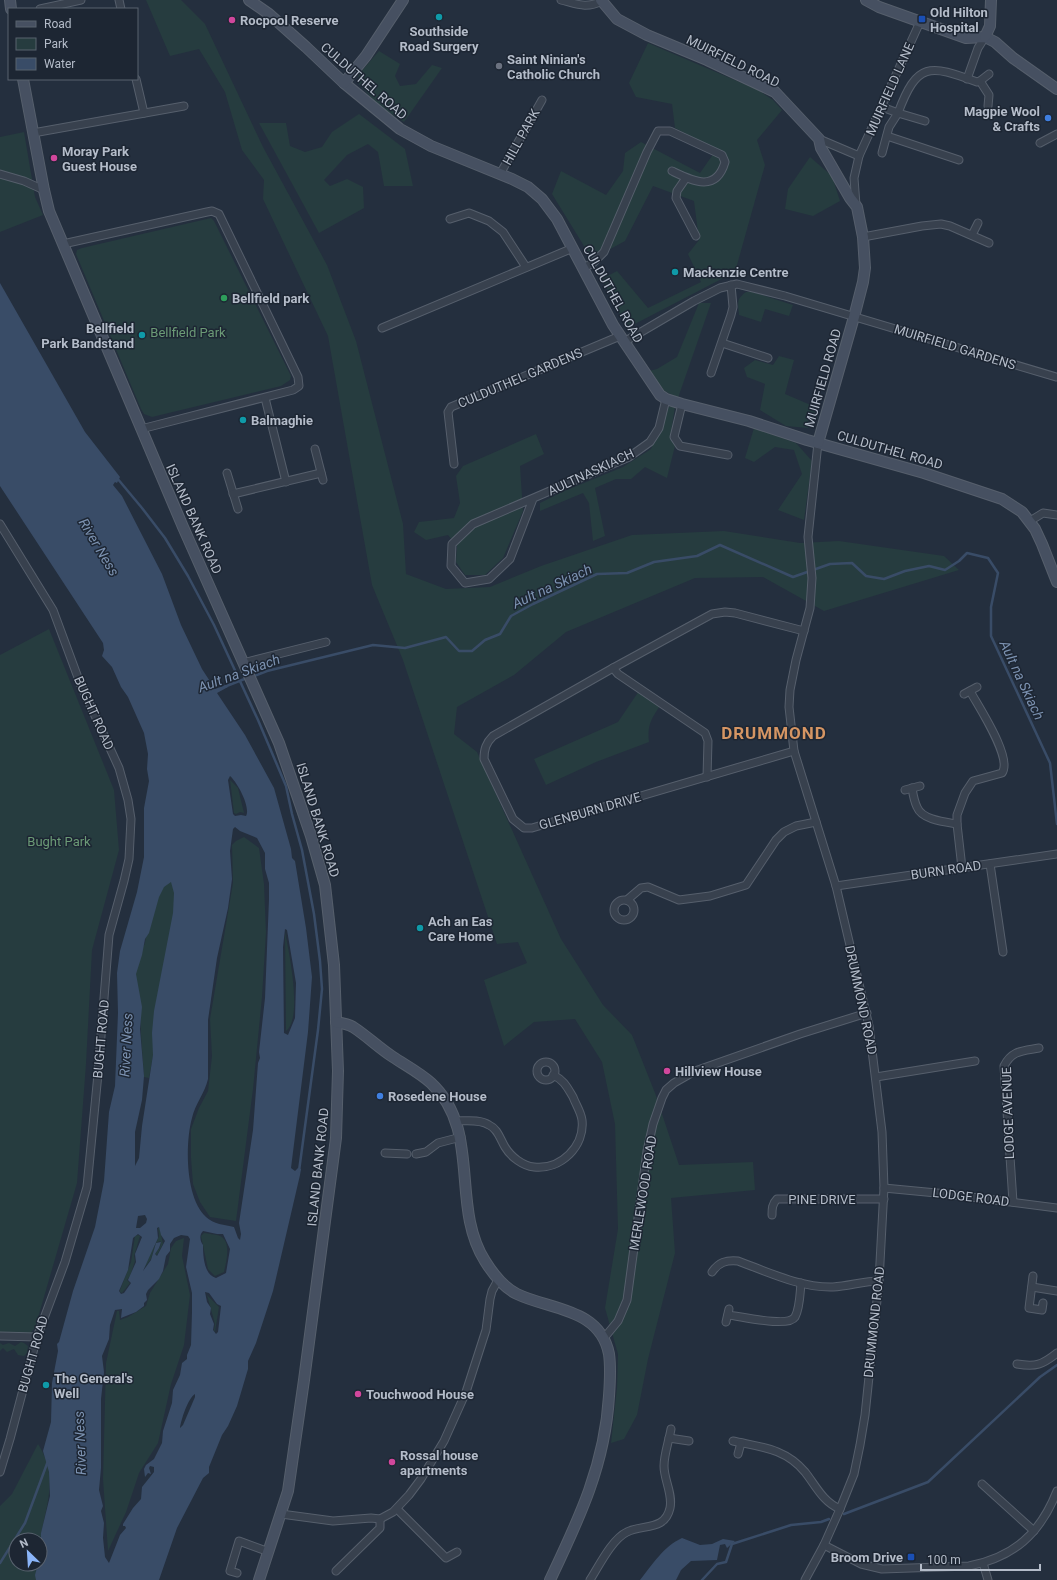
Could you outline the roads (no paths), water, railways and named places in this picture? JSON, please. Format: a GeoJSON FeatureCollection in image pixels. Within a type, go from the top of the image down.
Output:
{"type":"FeatureCollection","features":[{"type":"Feature","properties":{"kind":"main road","name":"CULDUTHEL ROAD"},"geometry":{"type":"LineString","coordinates":[[249,0],[269,14],[344,83],[400,130],[430,146],[528,187],[542,199],[557,219],[622,339],[660,395],[666,399],[682,404],[749,421],[989,494],[1010,503],[1022,512],[1030,521],[1042,544],[1057,582]]}},
{"type":"Feature","properties":{"kind":"main road"},"geometry":{"type":"LineString","coordinates":[[344,83],[366,56],[403,0]]}},
{"type":"Feature","properties":{"kind":"main road","name":"MUIRFIELD ROAD"},"geometry":{"type":"LineString","coordinates":[[601,0],[618,19],[647,35],[707,60],[774,92],[819,139],[821,148],[850,198],[857,207],[863,237],[865,268],[863,282],[818,443]]}},
{"type":"Feature","properties":{"kind":"main road"},"geometry":{"type":"LineString","coordinates":[[866,0],[879,7],[966,38],[984,37],[995,42],[1013,58],[1057,89]]}},
{"type":"Feature","properties":{"kind":"main road"},"geometry":{"type":"LineString","coordinates":[[984,37],[990,26],[991,0]]}},
{"type":"Feature","properties":{"kind":"main road","name":"ISLAND BANK ROAD"},"geometry":{"type":"LineString","coordinates":[[23,80],[44,190],[50,211],[141,429],[282,750],[311,836],[325,885],[334,965],[338,1104],[336,1138],[288,1491],[282,1514],[259,1580]]}},
{"type":"Feature","properties":{"kind":"main road"},"geometry":{"type":"LineString","coordinates":[[336,1022],[352,1027],[381,1049],[430,1082],[448,1105],[456,1121],[464,1155],[466,1198],[470,1223],[484,1260],[498,1280],[516,1294],[571,1311],[588,1321],[604,1338],[610,1367],[608,1414],[602,1453],[583,1509],[550,1580]]}},
{"type":"Feature","properties":{"kind":"street"},"geometry":{"type":"LineString","coordinates":[[561,0],[582,6],[592,6],[601,0]]}},
{"type":"Feature","properties":{"kind":"street"},"geometry":{"type":"LineString","coordinates":[[46,8],[77,3]]}},
{"type":"Feature","properties":{"kind":"street","name":"MUIRFIELD LANE"},"geometry":{"type":"LineString","coordinates":[[857,207],[854,178],[859,156],[920,22]]}},
{"type":"Feature","properties":{"kind":"street"},"geometry":{"type":"LineString","coordinates":[[967,79],[978,48],[984,37]]}},
{"type":"Feature","properties":{"kind":"street"},"geometry":{"type":"LineString","coordinates":[[882,153],[889,127],[898,112],[911,82],[922,73],[934,70],[977,82],[989,74]]}},
{"type":"Feature","properties":{"kind":"street"},"geometry":{"type":"LineString","coordinates":[[136,80],[144,114]]}},
{"type":"Feature","properties":{"kind":"street"},"geometry":{"type":"LineString","coordinates":[[980,81],[989,95],[988,106]]}},
{"type":"Feature","properties":{"kind":"street","name":"HILL PARK"},"geometry":{"type":"LineString","coordinates":[[500,174],[542,100]]}},
{"type":"Feature","properties":{"kind":"street"},"geometry":{"type":"LineString","coordinates":[[33,134],[184,106]]}},
{"type":"Feature","properties":{"kind":"street"},"geometry":{"type":"LineString","coordinates":[[882,106],[925,121]]}},
{"type":"Feature","properties":{"kind":"street"},"geometry":{"type":"LineString","coordinates":[[583,268],[594,263],[604,252],[647,152],[658,131],[670,131],[722,156],[725,162],[722,171],[717,178],[700,182],[693,181],[672,171]]}},
{"type":"Feature","properties":{"kind":"street"},"geometry":{"type":"LineString","coordinates":[[1040,142],[1057,134]]}},
{"type":"Feature","properties":{"kind":"street"},"geometry":{"type":"LineString","coordinates":[[887,136],[959,160]]}},
{"type":"Feature","properties":{"kind":"street"},"geometry":{"type":"LineString","coordinates":[[819,139],[859,156]]}},
{"type":"Feature","properties":{"kind":"street"},"geometry":{"type":"LineString","coordinates":[[0,174],[24,181],[44,190]]}},
{"type":"Feature","properties":{"kind":"street"},"geometry":{"type":"LineString","coordinates":[[686,178],[677,191],[676,198],[696,236]]}},
{"type":"Feature","properties":{"kind":"street"},"geometry":{"type":"LineString","coordinates":[[63,244],[212,211],[219,214],[298,377],[298,386],[293,390],[141,429]]}},
{"type":"Feature","properties":{"kind":"street"},"geometry":{"type":"LineString","coordinates":[[450,219],[468,213],[488,221],[503,232],[526,267]]}},
{"type":"Feature","properties":{"kind":"street"},"geometry":{"type":"LineString","coordinates":[[972,235],[978,223]]}},
{"type":"Feature","properties":{"kind":"street"},"geometry":{"type":"LineString","coordinates":[[863,237],[941,224],[989,242]]}},
{"type":"Feature","properties":{"kind":"street"},"geometry":{"type":"LineString","coordinates":[[382,328],[573,248]]}},
{"type":"Feature","properties":{"kind":"street"},"geometry":{"type":"LineString","coordinates":[[711,373],[731,315],[733,306],[731,285]]}},
{"type":"Feature","properties":{"kind":"street","name":"MUIRFIELD GARDENS"},"geometry":{"type":"LineString","coordinates":[[731,285],[745,285],[1056,377]]}},
{"type":"Feature","properties":{"kind":"street","name":"CULDUTHEL GARDENS"},"geometry":{"type":"LineString","coordinates":[[454,464],[448,412],[451,407],[622,339],[720,288],[731,285]]}},
{"type":"Feature","properties":{"kind":"street"},"geometry":{"type":"LineString","coordinates":[[722,343],[768,358]]}},
{"type":"Feature","properties":{"kind":"street"},"geometry":{"type":"LineString","coordinates":[[264,398],[286,482]]}},
{"type":"Feature","properties":{"kind":"street","name":"AULTNASKIACH"},"geometry":{"type":"LineString","coordinates":[[533,499],[510,559],[489,579],[465,583],[451,566],[452,544],[473,524],[629,457],[650,442],[658,428],[666,399]]}},
{"type":"Feature","properties":{"kind":"street"},"geometry":{"type":"LineString","coordinates":[[682,404],[674,437],[680,446],[728,455]]}},
{"type":"Feature","properties":{"kind":"street","name":"DRUMMOND ROAD"},"geometry":{"type":"LineString","coordinates":[[805,1580],[824,1546],[854,1474],[865,1415],[879,1281],[884,1199],[882,1132],[867,1013],[836,886],[794,751],[789,708],[790,690],[796,660],[810,608],[812,578],[808,537],[818,443]]}},
{"type":"Feature","properties":{"kind":"street"},"geometry":{"type":"LineString","coordinates":[[233,494],[286,482],[322,476],[315,449]]}},
{"type":"Feature","properties":{"kind":"street"},"geometry":{"type":"LineString","coordinates":[[227,473],[238,508]]}},
{"type":"Feature","properties":{"kind":"street"},"geometry":{"type":"LineString","coordinates":[[1030,521],[1043,513],[1057,515]]}},
{"type":"Feature","properties":{"kind":"street","name":"BUGHT ROAD"},"geometry":{"type":"LineString","coordinates":[[0,524],[53,610],[80,684],[119,768],[128,800],[131,819],[131,841],[124,881],[109,936],[87,1187],[65,1262],[37,1337],[0,1472]]}},
{"type":"Feature","properties":{"kind":"street","name":"GLENBURN DRIVE"},"geometry":{"type":"LineString","coordinates":[[794,751],[532,828],[524,828],[512,819],[484,759],[484,750],[487,742],[493,736],[712,614],[725,612],[735,613],[804,631]]}},
{"type":"Feature","properties":{"kind":"street"},"geometry":{"type":"LineString","coordinates":[[243,663],[326,642]]}},
{"type":"Feature","properties":{"kind":"street"},"geometry":{"type":"LineString","coordinates":[[613,668],[618,674],[705,733],[708,741],[707,777]]}},
{"type":"Feature","properties":{"kind":"street"},"geometry":{"type":"LineString","coordinates":[[962,868],[957,824],[960,807],[970,784],[978,779],[1002,773],[1004,766],[1001,748],[967,692],[978,687]]}},
{"type":"Feature","properties":{"kind":"street"},"geometry":{"type":"LineString","coordinates":[[920,786],[908,789],[920,812],[928,817],[957,824]]}},
{"type":"Feature","properties":{"kind":"street"},"geometry":{"type":"LineString","coordinates":[[627,900],[642,888],[648,888],[679,900],[710,896],[746,885],[776,840],[784,832],[796,826],[816,822]]}},
{"type":"Feature","properties":{"kind":"street","name":"BURN ROAD"},"geometry":{"type":"LineString","coordinates":[[836,886],[1055,854]]}},
{"type":"Feature","properties":{"kind":"street"},"geometry":{"type":"LineString","coordinates":[[990,864],[1003,952]]}},
{"type":"Feature","properties":{"kind":"street","name":"MERLEWOOD ROAD"},"geometry":{"type":"LineString","coordinates":[[604,1338],[618,1321],[627,1300],[647,1151],[653,1124],[666,1090],[674,1083],[695,1071],[800,1034],[867,1013]]}},
{"type":"Feature","properties":{"kind":"street","name":"LODGE AVENUE"},"geometry":{"type":"LineString","coordinates":[[1013,1202],[1004,1066],[1008,1058],[1014,1053],[1036,1048],[1034,1057]]}},
{"type":"Feature","properties":{"kind":"street"},"geometry":{"type":"LineString","coordinates":[[876,1077],[975,1061]]}},
{"type":"Feature","properties":{"kind":"street"},"geometry":{"type":"LineString","coordinates":[[456,1121],[476,1121],[488,1124],[496,1131],[508,1153],[526,1165],[534,1167],[548,1166],[561,1162],[578,1144],[581,1136],[582,1121],[580,1112],[565,1083],[553,1075]]}},
{"type":"Feature","properties":{"kind":"street"},"geometry":{"type":"LineString","coordinates":[[416,1154],[426,1152],[438,1143],[460,1137]]}},
{"type":"Feature","properties":{"kind":"street"},"geometry":{"type":"LineString","coordinates":[[386,1153],[407,1154]]}},
{"type":"Feature","properties":{"kind":"street","name":"LODGE ROAD"},"geometry":{"type":"LineString","coordinates":[[884,1188],[947,1194],[1057,1208]]}},
{"type":"Feature","properties":{"kind":"street","name":"PINE DRIVE"},"geometry":{"type":"LineString","coordinates":[[772,1215],[772,1207],[778,1200],[884,1199]]}},
{"type":"Feature","properties":{"kind":"street"},"geometry":{"type":"LineString","coordinates":[[712,1272],[716,1265],[730,1260],[738,1261],[801,1283],[833,1287],[862,1282],[879,1281]]}},
{"type":"Feature","properties":{"kind":"street"},"geometry":{"type":"LineString","coordinates":[[1033,1276],[1029,1308],[1042,1310],[1043,1303]]}},
{"type":"Feature","properties":{"kind":"street"},"geometry":{"type":"LineString","coordinates":[[282,1514],[333,1521],[371,1518],[380,1519],[397,1508],[421,1479],[444,1442],[466,1392],[486,1330],[492,1291],[498,1280]]}},
{"type":"Feature","properties":{"kind":"street"},"geometry":{"type":"LineString","coordinates":[[728,1315],[778,1322],[791,1320],[797,1310],[801,1283]]}},
{"type":"Feature","properties":{"kind":"street"},"geometry":{"type":"LineString","coordinates":[[1032,1287],[1057,1291]]}},
{"type":"Feature","properties":{"kind":"street"},"geometry":{"type":"LineString","coordinates":[[0,1336],[37,1337]]}},
{"type":"Feature","properties":{"kind":"street"},"geometry":{"type":"LineString","coordinates":[[1017,1364],[1031,1366],[1039,1365],[1057,1353]]}},
{"type":"Feature","properties":{"kind":"street"},"geometry":{"type":"LineString","coordinates":[[590,1580],[611,1547],[627,1532],[649,1528],[659,1524],[666,1517],[670,1509],[671,1500],[664,1466],[671,1430]]}},
{"type":"Feature","properties":{"kind":"street"},"geometry":{"type":"LineString","coordinates":[[669,1438],[689,1441]]}},
{"type":"Feature","properties":{"kind":"street"},"geometry":{"type":"LineString","coordinates":[[733,1441],[773,1449],[784,1454],[804,1471],[824,1498],[833,1506],[840,1509]]}},
{"type":"Feature","properties":{"kind":"street"},"geometry":{"type":"LineString","coordinates":[[738,1454],[741,1443]]}},
{"type":"Feature","properties":{"kind":"street"},"geometry":{"type":"LineString","coordinates":[[982,1484],[1034,1531]]}},
{"type":"Feature","properties":{"kind":"street"},"geometry":{"type":"LineString","coordinates":[[824,1546],[861,1564],[882,1569],[969,1566],[983,1563],[998,1559],[1011,1551],[1034,1531],[1043,1520],[1057,1491]]}},
{"type":"Feature","properties":{"kind":"street"},"geometry":{"type":"LineString","coordinates":[[397,1508],[446,1558],[457,1552]]}},
{"type":"Feature","properties":{"kind":"street"},"geometry":{"type":"LineString","coordinates":[[336,1571],[380,1528],[380,1519]]}},
{"type":"Feature","properties":{"kind":"street"},"geometry":{"type":"LineString","coordinates":[[237,1573],[230,1571],[239,1541],[269,1552]]}},
{"type":"Feature","properties":{"kind":"street"},"geometry":{"type":"LineString","coordinates":[[983,1563],[988,1580]]}},
{"type":"Feature","properties":{"kind":"water","name":"River Ness"},"geometry":{"type":"Polygon","coordinates":[[[0,283],[85,432],[120,477],[117,483],[115,482],[113,485],[122,496],[162,574],[181,625],[202,669],[215,689],[226,685],[228,687],[217,693],[245,735],[274,788],[291,849],[292,858],[295,861],[312,977],[308,1032],[291,1168],[295,1171],[298,1168],[301,1169],[300,1175],[273,1291],[256,1343],[248,1361],[248,1369],[237,1406],[222,1435],[209,1467],[209,1473],[203,1478],[177,1528],[159,1580],[36,1580],[36,1572],[48,1572],[48,1532],[41,1532],[50,1496],[49,1472],[43,1451],[51,1422],[52,1383],[58,1351],[57,1344],[59,1342],[73,1291],[95,1227],[104,1181],[109,1112],[115,1086],[118,1013],[117,973],[120,951],[137,892],[144,857],[144,808],[149,781],[147,769],[148,754],[144,733],[128,697],[121,687],[112,667],[102,656],[104,650],[103,643],[0,486],[0,283]],[[230,776],[228,780],[233,814],[235,816],[246,816],[247,807],[239,789],[230,776]],[[235,827],[233,829],[230,851],[232,879],[228,908],[217,958],[208,1020],[208,1079],[192,1118],[188,1141],[188,1170],[190,1184],[199,1208],[206,1217],[212,1221],[234,1227],[240,1240],[241,1234],[239,1223],[253,1130],[265,998],[269,883],[265,869],[265,853],[257,838],[240,831],[235,827]],[[171,882],[164,887],[159,897],[149,933],[145,939],[136,974],[142,1007],[140,1029],[144,1076],[142,1100],[135,1132],[135,1166],[139,1158],[142,1126],[153,1055],[152,1033],[154,1011],[173,913],[174,893],[171,882]],[[285,929],[283,947],[284,1033],[288,1035],[295,1018],[296,983],[287,930],[285,929]],[[145,1215],[138,1216],[136,1228],[140,1228],[146,1223],[147,1219],[145,1215]],[[159,1227],[157,1228],[158,1238],[143,1271],[151,1260],[156,1243],[161,1242],[155,1254],[157,1256],[165,1241],[161,1235],[159,1227]],[[203,1231],[200,1236],[203,1245],[205,1264],[209,1273],[216,1278],[226,1273],[230,1249],[223,1234],[203,1231]],[[138,1234],[133,1238],[128,1270],[119,1291],[121,1294],[124,1293],[131,1283],[128,1280],[136,1262],[135,1254],[142,1237],[138,1234]],[[181,1235],[174,1238],[170,1244],[170,1251],[166,1256],[163,1271],[159,1279],[148,1290],[146,1294],[147,1300],[144,1303],[144,1306],[136,1312],[121,1318],[122,1309],[115,1310],[110,1325],[109,1339],[102,1356],[104,1372],[101,1399],[101,1468],[99,1490],[103,1506],[101,1511],[104,1523],[103,1538],[105,1557],[109,1563],[120,1535],[126,1528],[123,1524],[133,1508],[141,1499],[142,1487],[154,1472],[154,1467],[150,1466],[149,1468],[151,1474],[148,1473],[145,1477],[144,1469],[146,1465],[154,1459],[162,1443],[163,1431],[172,1403],[173,1390],[180,1375],[182,1363],[187,1359],[191,1345],[192,1293],[186,1267],[190,1239],[188,1236],[181,1235]],[[205,1292],[207,1302],[211,1308],[210,1314],[214,1324],[213,1330],[216,1334],[218,1332],[221,1306],[217,1304],[209,1293],[205,1292]],[[195,1394],[187,1404],[180,1428],[183,1425],[195,1394]]]}},
{"type":"Feature","properties":{"kind":"water"},"geometry":{"type":"Polygon","coordinates":[[[682,1538],[700,1545],[712,1544],[723,1539],[735,1541],[727,1548],[725,1544],[720,1545],[717,1560],[691,1561],[681,1570],[676,1580],[640,1580],[664,1551],[682,1538]]]}},
{"type":"Feature","properties":{"kind":"waterway"},"geometry":{"type":"LineString","coordinates":[[117,478],[165,538],[188,576],[214,625],[258,720],[286,786],[302,850],[314,914],[322,989],[299,1171]]}},
{"type":"Feature","properties":{"kind":"waterway","name":"Ault na Skiach"},"geometry":{"type":"LineString","coordinates":[[252,677],[267,671],[373,645],[405,648],[446,637],[459,651],[472,651],[485,640],[500,634],[511,616],[597,574],[627,573],[654,562],[697,556],[720,545],[793,577],[830,564],[852,563],[866,576],[884,579],[905,571],[929,566],[945,570],[959,561],[967,553],[988,558],[998,573],[991,607],[991,636],[1050,763],[1057,824]]}},
{"type":"Feature","properties":{"kind":"waterway","name":"Ault na Skiach"},"geometry":{"type":"LineString","coordinates":[[224,687],[247,678]]}},
{"type":"Feature","properties":{"kind":"waterway"},"geometry":{"type":"LineString","coordinates":[[844,1514],[928,1482],[1040,1377],[1057,1365]]}},
{"type":"Feature","properties":{"kind":"waterway"},"geometry":{"type":"LineString","coordinates":[[0,1563],[25,1523],[48,1461]]}},
{"type":"Feature","properties":{"kind":"waterway"},"geometry":{"type":"LineString","coordinates":[[702,1580],[717,1564],[726,1562],[732,1544],[791,1525],[821,1522],[829,1519]]}},
{"type":"Feature","properties":{"kind":"place","name":"Southside Road Surgery"},"geometry":{"type":"Point","coordinates":[439,17]}},
{"type":"Feature","properties":{"kind":"place","name":"Old Hilton Hospital"},"geometry":{"type":"Point","coordinates":[922,19]}},
{"type":"Feature","properties":{"kind":"place","name":"Rocpool Reserve"},"geometry":{"type":"Point","coordinates":[232,20]}},
{"type":"Feature","properties":{"kind":"place","name":"Saint Ninian's Catholic Church"},"geometry":{"type":"Point","coordinates":[499,66]}},
{"type":"Feature","properties":{"kind":"place","name":"Magpie Wool & Crafts"},"geometry":{"type":"Point","coordinates":[1048,118]}},
{"type":"Feature","properties":{"kind":"place","name":"Moray Park Guest House"},"geometry":{"type":"Point","coordinates":[54,158]}},
{"type":"Feature","properties":{"kind":"place","name":"Mackenzie Centre"},"geometry":{"type":"Point","coordinates":[675,272]}},
{"type":"Feature","properties":{"kind":"place","name":"Bellfield park"},"geometry":{"type":"Point","coordinates":[224,298]}},
{"type":"Feature","properties":{"kind":"place","name":"Bellfield Park Bandstand"},"geometry":{"type":"Point","coordinates":[142,335]}},
{"type":"Feature","properties":{"kind":"place","name":"Balmaghie"},"geometry":{"type":"Point","coordinates":[243,420]}},
{"type":"Feature","properties":{"kind":"place","name":"Ach an Eas Care Home"},"geometry":{"type":"Point","coordinates":[420,928]}},
{"type":"Feature","properties":{"kind":"place","name":"Hillview House"},"geometry":{"type":"Point","coordinates":[667,1071]}},
{"type":"Feature","properties":{"kind":"place","name":"Rosedene House"},"geometry":{"type":"Point","coordinates":[380,1096]}},
{"type":"Feature","properties":{"kind":"place","name":"The General's Well"},"geometry":{"type":"Point","coordinates":[46,1385]}},
{"type":"Feature","properties":{"kind":"place","name":"Touchwood House"},"geometry":{"type":"Point","coordinates":[358,1394]}},
{"type":"Feature","properties":{"kind":"place","name":"Rossal house apartments"},"geometry":{"type":"Point","coordinates":[392,1462]}},
{"type":"Feature","properties":{"kind":"place","name":"Broom Drive"},"geometry":{"type":"Point","coordinates":[911,1557]}},
{"type":"Feature","properties":{"kind":"district","name":"DRUMMOND"},"geometry":{"type":"Point","coordinates":[774,733]}},
{"type":"Feature","properties":{"kind":"park label","name":"Bellfield Park"},"geometry":{"type":"Point","coordinates":[188,332]}},
{"type":"Feature","properties":{"kind":"park label","name":"Bught Park"},"geometry":{"type":"Point","coordinates":[59,841]}}]}
